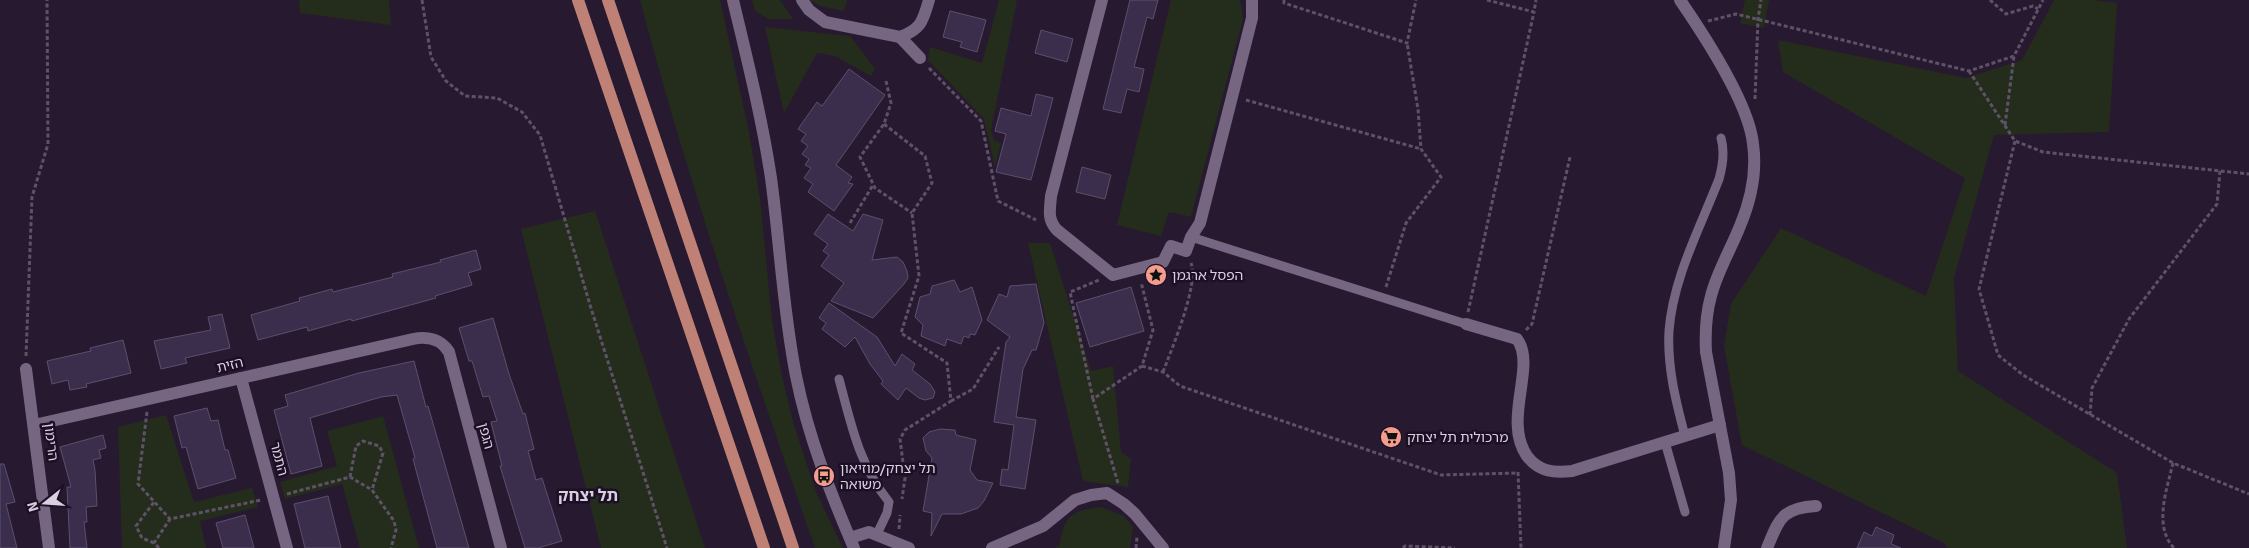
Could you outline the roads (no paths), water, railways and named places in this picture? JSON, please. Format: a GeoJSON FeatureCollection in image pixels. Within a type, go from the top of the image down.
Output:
{"type":"FeatureCollection","features":[{"type":"Feature","properties":{"kind":"main road"},"geometry":{"type":"LineString","coordinates":[[578,0],[764,548]]}},
{"type":"Feature","properties":{"kind":"main road"},"geometry":{"type":"LineString","coordinates":[[608,0],[793,548]]}},
{"type":"Feature","properties":{"kind":"street"},"geometry":{"type":"LineString","coordinates":[[733,0],[755,92],[769,168],[791,344],[800,395],[818,458],[852,543],[869,532],[904,545]]}},
{"type":"Feature","properties":{"kind":"street"},"geometry":{"type":"LineString","coordinates":[[802,0],[809,10],[825,22],[900,37],[911,34],[922,23],[929,0]]}},
{"type":"Feature","properties":{"kind":"street"},"geometry":{"type":"LineString","coordinates":[[1102,0],[1051,196],[1049,216],[1051,223],[1057,230],[1113,275],[1163,262],[1171,246],[1186,251],[1191,237],[1200,223],[1252,18],[1252,0]]}},
{"type":"Feature","properties":{"kind":"street"},"geometry":{"type":"LineString","coordinates":[[1680,0],[1696,24],[1741,106],[1750,127],[1754,158],[1750,198],[1711,294],[1708,313],[1706,352],[1729,474],[1731,500],[1724,548]]}},
{"type":"Feature","properties":{"kind":"street"},"geometry":{"type":"LineString","coordinates":[[900,37],[920,58]]}},
{"type":"Feature","properties":{"kind":"street"},"geometry":{"type":"LineString","coordinates":[[1466,324],[1517,339],[1521,345],[1524,355],[1517,418],[1518,435],[1523,450],[1532,462],[1544,470],[1555,472],[1572,471],[1720,425]]}},
{"type":"Feature","properties":{"kind":"street","name":"הזית"},"geometry":{"type":"LineString","coordinates":[[34,425],[421,337],[433,339]]}},
{"type":"Feature","properties":{"kind":"street","name":"הגפן"},"geometry":{"type":"LineString","coordinates":[[433,339],[444,344],[449,352],[501,548]]}},
{"type":"Feature","properties":{"kind":"street","name":"הרימון"},"geometry":{"type":"LineString","coordinates":[[26,369],[49,548]]}},
{"type":"Feature","properties":{"kind":"street","name":"התמר"},"geometry":{"type":"LineString","coordinates":[[241,378],[287,548]]}},
{"type":"Feature","properties":{"kind":"street"},"geometry":{"type":"LineString","coordinates":[[992,548],[1044,526],[1075,500],[1091,494],[1107,493],[1135,514],[1162,548]]}},
{"type":"Feature","properties":{"kind":"street"},"geometry":{"type":"LineString","coordinates":[[1767,548],[1780,518],[1790,512],[1816,506]]}},
{"type":"Feature","properties":{"kind":"lane"},"geometry":{"type":"LineString","coordinates":[[1685,436],[1673,391],[1669,332],[1672,305],[1679,282],[1720,179],[1723,147],[1720,138]]}},
{"type":"Feature","properties":{"kind":"lane"},"geometry":{"type":"LineString","coordinates":[[1191,237],[1466,324]]}},
{"type":"Feature","properties":{"kind":"lane"},"geometry":{"type":"LineString","coordinates":[[839,379],[861,458],[878,489],[889,502],[887,513],[878,534]]}},
{"type":"Feature","properties":{"kind":"lane"},"geometry":{"type":"LineString","coordinates":[[1665,442],[1685,512]]}},
{"type":"Feature","properties":{"kind":"place","name":"הפסל ארגמן"},"geometry":{"type":"Point","coordinates":[1156,275]}},
{"type":"Feature","properties":{"kind":"place","name":"מרכולית תל יצחק"},"geometry":{"type":"Point","coordinates":[1391,437]}},
{"type":"Feature","properties":{"kind":"place","name":"תל יצחק/מוזיאון משואה"},"geometry":{"type":"Point","coordinates":[824,476]}},
{"type":"Feature","properties":{"kind":"district","name":"תל יצחק"},"geometry":{"type":"Point","coordinates":[588,496]}}]}
